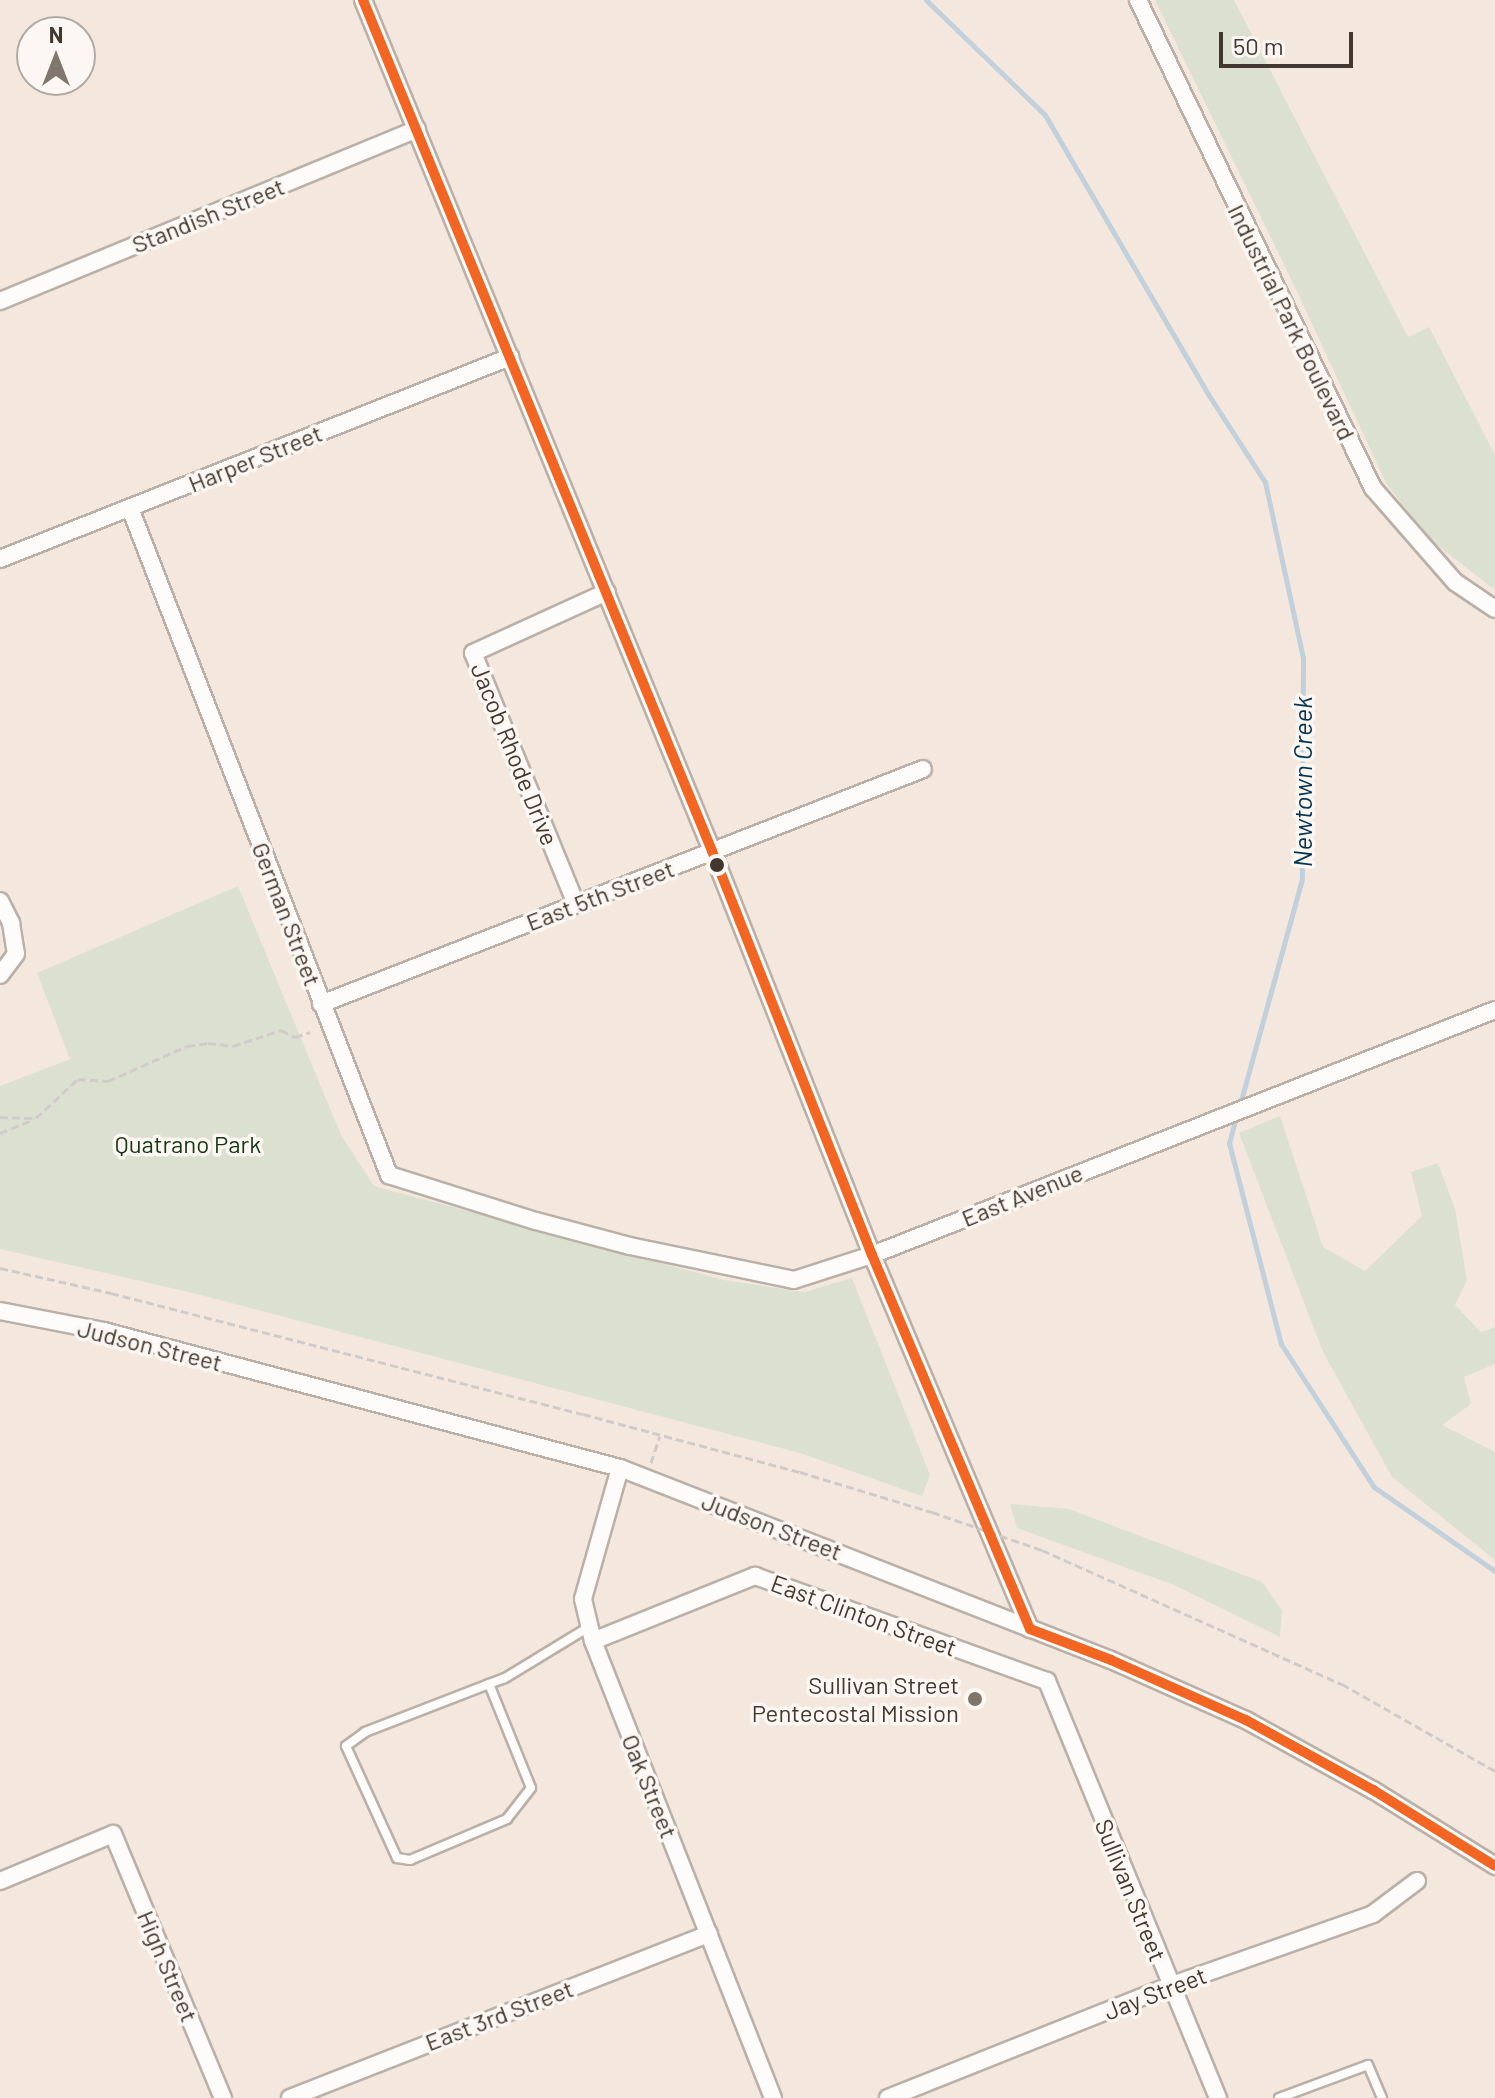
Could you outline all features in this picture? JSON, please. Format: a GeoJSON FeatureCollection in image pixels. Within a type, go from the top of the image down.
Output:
{"type":"FeatureCollection","features":[{"type":"Feature","properties":{"kind":"street"},"geometry":{"type":"LineString","coordinates":[[363,0],[607,592],[872,1255],[1030,1629]]}},
{"type":"Feature","properties":{"kind":"street","name":"Industrial Park Boulevard"},"geometry":{"type":"LineString","coordinates":[[1138,0],[1373,488],[1455,582],[1495,609]]}},
{"type":"Feature","properties":{"kind":"street","name":"Standish Street"},"geometry":{"type":"LineString","coordinates":[[0,301],[417,129]]}},
{"type":"Feature","properties":{"kind":"street","name":"Harper Street"},"geometry":{"type":"LineString","coordinates":[[0,559],[510,357]]}},
{"type":"Feature","properties":{"kind":"street","name":"German Street"},"geometry":{"type":"LineString","coordinates":[[130,508],[389,1175],[536,1221]]}},
{"type":"Feature","properties":{"kind":"street","name":"Jacob Rhode Drive"},"geometry":{"type":"LineString","coordinates":[[576,904],[473,653],[607,592]]}},
{"type":"Feature","properties":{"kind":"street","name":"East 5th Street"},"geometry":{"type":"LineString","coordinates":[[321,1004],[923,769]]}},
{"type":"Feature","properties":{"kind":"street"},"geometry":{"type":"LineString","coordinates":[[0,901],[11,923],[16,954],[0,975]]}},
{"type":"Feature","properties":{"kind":"street","name":"East Avenue"},"geometry":{"type":"LineString","coordinates":[[536,1221],[630,1246],[794,1280],[872,1255],[1495,1010]]}},
{"type":"Feature","properties":{"kind":"street","name":"Judson Street"},"geometry":{"type":"LineString","coordinates":[[0,1311],[104,1331],[620,1468],[1111,1660],[1246,1720],[1373,1790],[1495,1866]]}},
{"type":"Feature","properties":{"kind":"street","name":"Oak Street"},"geometry":{"type":"LineString","coordinates":[[620,1468],[583,1599],[591,1634],[773,2098]]}},
{"type":"Feature","properties":{"kind":"street","name":"East Clinton Street"},"geometry":{"type":"LineString","coordinates":[[591,1634],[755,1576],[1047,1681]]}},
{"type":"Feature","properties":{"kind":"street","name":"Sullivan Street"},"geometry":{"type":"LineString","coordinates":[[1047,1681],[1169,1986],[1218,2098]]}},
{"type":"Feature","properties":{"kind":"street","name":"High Street"},"geometry":{"type":"LineString","coordinates":[[0,1881],[113,1834],[223,2098]]}},
{"type":"Feature","properties":{"kind":"street","name":"Jay Street"},"geometry":{"type":"LineString","coordinates":[[888,2098],[1169,1986],[1373,1914],[1417,1881]]}},
{"type":"Feature","properties":{"kind":"street","name":"East 3rd Street"},"geometry":{"type":"LineString","coordinates":[[290,2098],[709,1934]]}},
{"type":"Feature","properties":{"kind":"lane"},"geometry":{"type":"LineString","coordinates":[[489,1684],[531,1788],[507,1819],[410,1860],[397,1858],[346,1746],[365,1732],[489,1684],[591,1634]]}},
{"type":"Feature","properties":{"kind":"lane"},"geometry":{"type":"LineString","coordinates":[[1279,2098],[1368,2065],[1382,2098]]}},
{"type":"Feature","properties":{"kind":"path"},"geometry":{"type":"LineString","coordinates":[[0,1133],[36,1118],[78,1079],[108,1081],[187,1046],[208,1043],[233,1046],[281,1030],[295,1037],[310,1032]]}},
{"type":"Feature","properties":{"kind":"path"},"geometry":{"type":"LineString","coordinates":[[0,1117],[36,1118]]}},
{"type":"Feature","properties":{"kind":"path"},"geometry":{"type":"LineString","coordinates":[[0,1268],[127,1296],[660,1435],[932,1512],[1042,1550],[1342,1684],[1495,1771]]}},
{"type":"Feature","properties":{"kind":"path"},"geometry":{"type":"LineString","coordinates":[[646,1478],[660,1435]]}},
{"type":"Feature","properties":{"kind":"green space"},"geometry":{"type":"Polygon","coordinates":[[[1155,0],[1234,0],[1408,337],[1429,327],[1495,455],[1495,590],[1428,538],[1386,483],[1155,0]]]}},
{"type":"Feature","properties":{"kind":"green space","name":"Quatrano Park"},"geometry":{"type":"Polygon","coordinates":[[[238,886],[341,1135],[374,1186],[724,1280],[804,1292],[852,1278],[930,1475],[922,1496],[800,1453],[193,1293],[0,1249],[0,1086],[70,1059],[37,973],[238,886]]]}},
{"type":"Feature","properties":{"kind":"green space"},"geometry":{"type":"Polygon","coordinates":[[[1280,1116],[1323,1247],[1365,1271],[1422,1216],[1411,1172],[1438,1163],[1455,1209],[1467,1280],[1455,1305],[1481,1332],[1495,1327],[1495,1364],[1464,1377],[1471,1404],[1442,1425],[1495,1452],[1495,1560],[1392,1477],[1323,1352],[1239,1133],[1280,1116]]]}},
{"type":"Feature","properties":{"kind":"green space"},"geometry":{"type":"Polygon","coordinates":[[[1010,1504],[1069,1509],[1262,1582],[1282,1610],[1280,1637],[1174,1585],[1017,1528],[1010,1504]]]}},
{"type":"Feature","properties":{"kind":"waterway","name":"Newtown Creek"},"geometry":{"type":"LineString","coordinates":[[926,0],[1045,115],[1208,394],[1265,482],[1303,658],[1302,879],[1239,1107]]}},
{"type":"Feature","properties":{"kind":"waterway","name":"Newtown Creek"},"geometry":{"type":"LineString","coordinates":[[1236,1117],[1229,1143],[1281,1344],[1374,1487],[1495,1571]]}},
{"type":"Feature","properties":{"kind":"transit line"},"geometry":{"type":"LineString","coordinates":[[363,0],[712,851],[872,1255],[1030,1629],[1111,1660],[1246,1720],[1373,1790],[1495,1866]]}},
{"type":"Feature","properties":{"kind":"place","name":"Sullivan Street Pentecostal Mission"},"geometry":{"type":"Point","coordinates":[975,1699]}}]}
